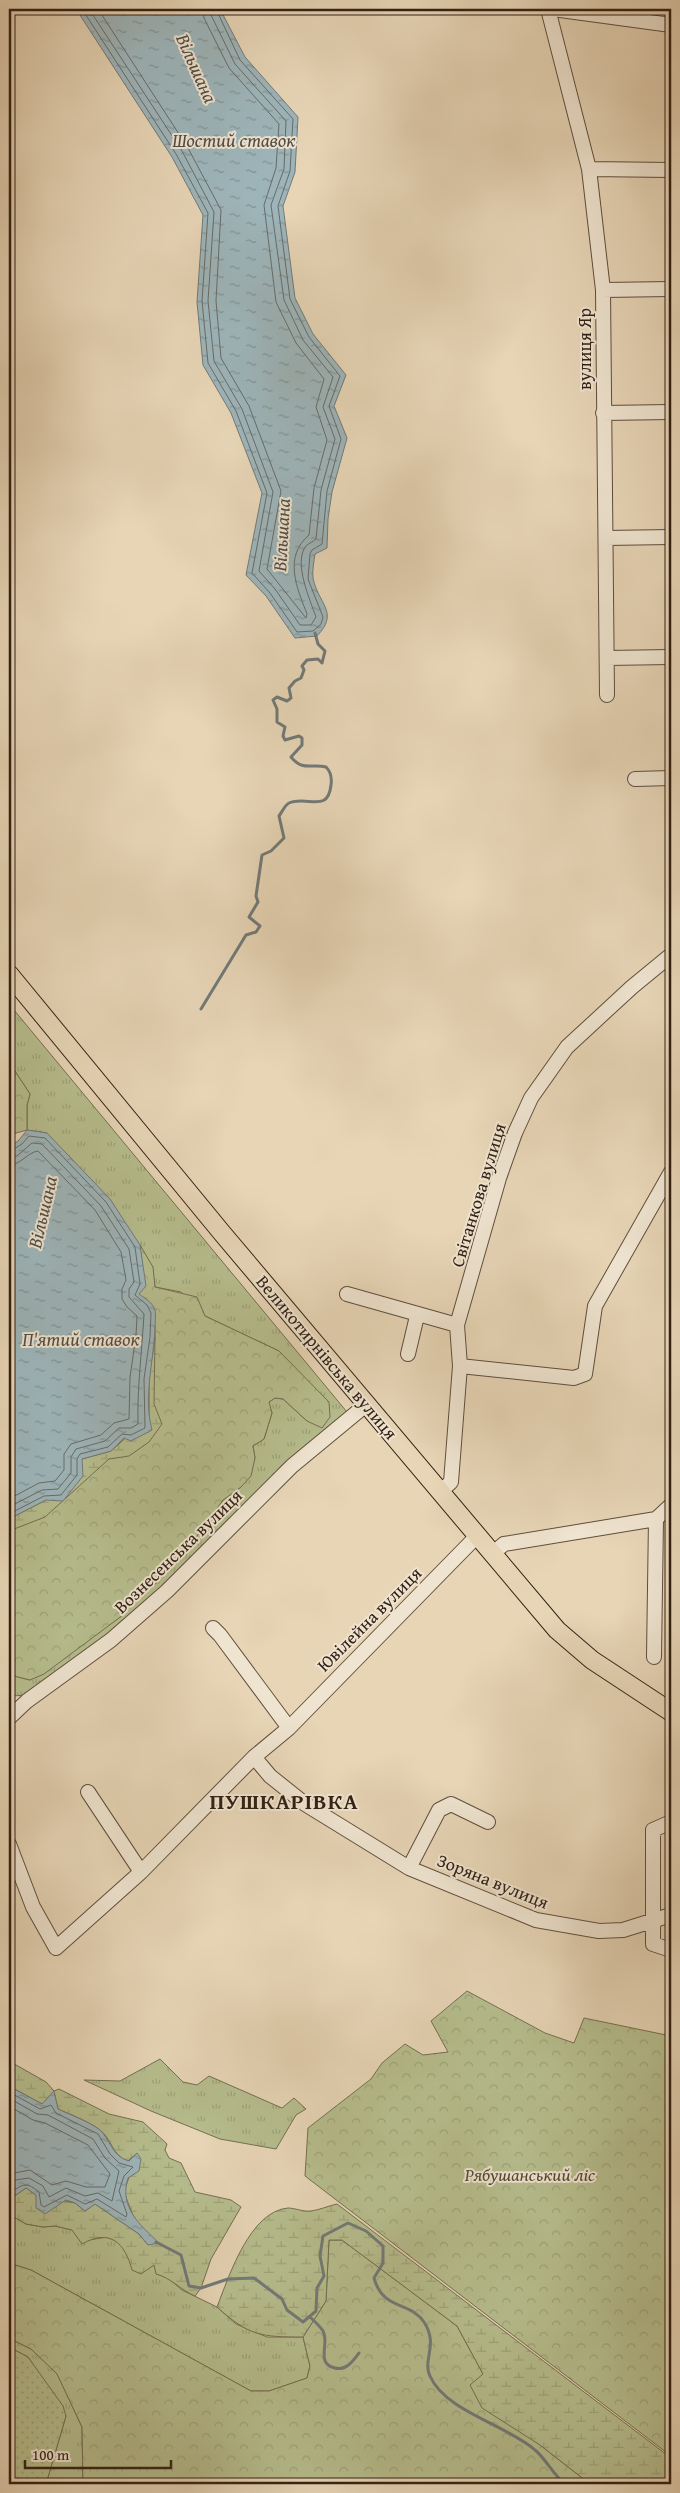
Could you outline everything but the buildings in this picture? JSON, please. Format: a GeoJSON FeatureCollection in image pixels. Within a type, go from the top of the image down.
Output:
{"type":"FeatureCollection","features":[{"type":"Feature","properties":{"kind":"main road","name":"Великотирнівська вулиця"},"geometry":{"type":"LineString","coordinates":[[9,974],[222,1233],[441,1491],[537,1608],[574,1647],[671,1712]]}},
{"type":"Feature","properties":{"kind":"street","name":"вулиця Яр"},"geometry":{"type":"LineString","coordinates":[[548,9],[589,169],[603,290],[607,695]]}},
{"type":"Feature","properties":{"kind":"street"},"geometry":{"type":"LineString","coordinates":[[553,9],[671,25]]}},
{"type":"Feature","properties":{"kind":"street"},"geometry":{"type":"LineString","coordinates":[[589,169],[671,170]]}},
{"type":"Feature","properties":{"kind":"street"},"geometry":{"type":"LineString","coordinates":[[603,290],[671,289]]}},
{"type":"Feature","properties":{"kind":"street"},"geometry":{"type":"LineString","coordinates":[[603,413],[671,412]]}},
{"type":"Feature","properties":{"kind":"street"},"geometry":{"type":"LineString","coordinates":[[606,538],[671,537]]}},
{"type":"Feature","properties":{"kind":"street"},"geometry":{"type":"LineString","coordinates":[[607,658],[671,657]]}},
{"type":"Feature","properties":{"kind":"street"},"geometry":{"type":"LineString","coordinates":[[635,779],[671,778]]}},
{"type":"Feature","properties":{"kind":"street","name":"Світанкова вулиця"},"geometry":{"type":"LineString","coordinates":[[441,1491],[451,1482],[460,1366],[457,1325],[499,1178],[531,1098],[567,1047],[583,1030],[671,955]]}},
{"type":"Feature","properties":{"kind":"street"},"geometry":{"type":"LineString","coordinates":[[460,1366],[574,1378],[585,1374],[596,1306],[671,1172]]}},
{"type":"Feature","properties":{"kind":"street"},"geometry":{"type":"LineString","coordinates":[[347,1294],[417,1316],[457,1325]]}},
{"type":"Feature","properties":{"kind":"street"},"geometry":{"type":"LineString","coordinates":[[408,1354],[417,1316]]}},
{"type":"Feature","properties":{"kind":"street","name":"Вознесенська вулиця"},"geometry":{"type":"LineString","coordinates":[[9,1718],[27,1701],[111,1640],[153,1603],[292,1466],[367,1404]]}},
{"type":"Feature","properties":{"kind":"street"},"geometry":{"type":"LineString","coordinates":[[492,1554],[504,1544],[656,1519],[671,1505]]}},
{"type":"Feature","properties":{"kind":"street"},"geometry":{"type":"LineString","coordinates":[[654,1657],[656,1519]]}},
{"type":"Feature","properties":{"kind":"street","name":"Ювілейна вулиця"},"geometry":{"type":"LineString","coordinates":[[140,1872],[254,1757],[288,1728],[477,1536]]}},
{"type":"Feature","properties":{"kind":"street"},"geometry":{"type":"LineString","coordinates":[[213,1628],[288,1728]]}},
{"type":"Feature","properties":{"kind":"street","name":"Зоряна вулиця"},"geometry":{"type":"LineString","coordinates":[[254,1757],[270,1776],[305,1804],[410,1868],[536,1920],[599,1931],[623,1930],[671,1915]]}},
{"type":"Feature","properties":{"kind":"street"},"geometry":{"type":"LineString","coordinates":[[9,1844],[33,1907],[56,1948],[140,1872],[88,1792]]}},
{"type":"Feature","properties":{"kind":"street","name":"Зоряна вулиця"},"geometry":{"type":"LineString","coordinates":[[410,1868],[439,1810],[445,1804],[451,1804],[488,1822]]}},
{"type":"Feature","properties":{"kind":"street"},"geometry":{"type":"LineString","coordinates":[[671,1822],[653,1830],[652,1920],[653,1944],[671,1950]]}},
{"type":"Feature","properties":{"kind":"green space"},"geometry":{"type":"Polygon","coordinates":[[[9,1004],[347,1412],[157,1597],[34,1695],[9,1696],[9,1679],[14,1676],[30,1680],[123,1615],[134,1591],[145,1590],[153,1586],[163,1570],[179,1561],[223,1500],[241,1487],[255,1458],[253,1446],[264,1439],[272,1413],[268,1403],[275,1398],[283,1399],[307,1421],[279,1351],[205,1316],[181,1292],[155,1287],[152,1267],[140,1245],[47,1133],[27,1130],[27,1105],[30,1094],[9,1062],[9,1004]]]}},
{"type":"Feature","properties":{"kind":"green space"},"geometry":{"type":"Polygon","coordinates":[[[9,1062],[30,1094],[27,1105],[27,1130],[9,1135],[9,1062]]]}},
{"type":"Feature","properties":{"kind":"green space"},"geometry":{"type":"Polygon","coordinates":[[[140,1245],[153,1267],[155,1287],[197,1297],[205,1316],[279,1351],[329,1402],[330,1417],[322,1428],[307,1421],[283,1399],[275,1398],[269,1402],[272,1413],[264,1439],[253,1446],[255,1458],[251,1476],[241,1487],[223,1500],[179,1561],[169,1569],[163,1570],[159,1580],[153,1586],[145,1590],[134,1591],[123,1615],[44,1674],[30,1680],[14,1676],[9,1679],[9,1519],[46,1500],[82,1459],[111,1451],[124,1438],[149,1378],[155,1325],[139,1294],[142,1264],[140,1245]]]}},
{"type":"Feature","properties":{"kind":"green space"},"geometry":{"type":"Polygon","coordinates":[[[155,1337],[154,1404],[162,1424],[149,1442],[129,1456],[109,1459],[45,1517],[9,1531],[9,1519],[46,1500],[82,1459],[111,1451],[149,1417],[149,1378],[155,1337]]]}},
{"type":"Feature","properties":{"kind":"green space","name":"Рябушанський ліс"},"geometry":{"type":"Polygon","coordinates":[[[467,1991],[545,2033],[574,2043],[584,2018],[671,2036],[671,2456],[305,2176],[308,2128],[371,2079],[382,2063],[405,2044],[423,2055],[448,2052],[431,2021],[467,1991]]]}},
{"type":"Feature","properties":{"kind":"green space"},"geometry":{"type":"Polygon","coordinates":[[[160,2059],[183,2082],[197,2085],[209,2076],[282,2108],[294,2098],[306,2109],[296,2115],[276,2149],[220,2139],[151,2111],[84,2080],[120,2081],[160,2059]]]}},
{"type":"Feature","properties":{"kind":"green space"},"geometry":{"type":"Polygon","coordinates":[[[9,2061],[46,2082],[54,2091],[59,2089],[109,2114],[143,2122],[167,2144],[165,2150],[169,2158],[181,2163],[195,2192],[231,2200],[241,2207],[211,2259],[201,2288],[195,2296],[156,2274],[154,2265],[141,2274],[132,2270],[125,2252],[115,2241],[101,2238],[92,2239],[82,2244],[72,2230],[55,2226],[43,2227],[26,2224],[9,2214],[9,2192],[16,2195],[26,2188],[36,2195],[75,2203],[85,2211],[95,2204],[139,2234],[148,2245],[135,2221],[124,2192],[137,2153],[128,2161],[123,2159],[100,2130],[58,2109],[54,2092],[42,2104],[9,2086],[9,2061]]]}},
{"type":"Feature","properties":{"kind":"green space"},"geometry":{"type":"Polygon","coordinates":[[[337,2204],[671,2458],[671,2484],[590,2484],[540,2445],[482,2408],[470,2385],[483,2374],[457,2326],[342,2240],[329,2240],[326,2301],[303,2337],[256,2333],[238,2324],[217,2307],[243,2247],[252,2232],[263,2220],[275,2212],[288,2208],[311,2211],[337,2204]]]}},
{"type":"Feature","properties":{"kind":"green space"},"geometry":{"type":"Polygon","coordinates":[[[9,2214],[26,2224],[43,2227],[55,2226],[73,2230],[89,2240],[107,2237],[118,2242],[128,2254],[154,2265],[157,2274],[167,2277],[182,2290],[217,2307],[236,2324],[267,2337],[303,2337],[310,2366],[307,2378],[269,2391],[251,2391],[31,2270],[9,2263],[9,2214]]]}},
{"type":"Feature","properties":{"kind":"green space"},"geometry":{"type":"Polygon","coordinates":[[[329,2240],[342,2240],[457,2326],[483,2374],[540,2445],[590,2484],[83,2484],[82,2427],[57,2374],[31,2349],[9,2338],[9,2263],[31,2270],[251,2391],[269,2391],[307,2378],[310,2366],[303,2337],[326,2301],[329,2240]]]}},
{"type":"Feature","properties":{"kind":"green space"},"geometry":{"type":"Polygon","coordinates":[[[9,2338],[31,2349],[57,2373],[82,2427],[83,2484],[46,2484],[66,2416],[28,2357],[9,2347],[9,2338]]]}},
{"type":"Feature","properties":{"kind":"green space"},"geometry":{"type":"Polygon","coordinates":[[[9,2347],[28,2357],[63,2406],[66,2416],[46,2484],[9,2484],[9,2347]]]}},
{"type":"Feature","properties":{"kind":"water","name":"Шостий ставок"},"geometry":{"type":"Polygon","coordinates":[[[76,9],[220,9],[245,57],[298,117],[295,172],[283,206],[295,298],[313,334],[346,375],[334,406],[347,438],[332,492],[328,519],[327,548],[315,554],[313,566],[313,578],[327,614],[324,628],[317,636],[295,638],[266,596],[246,575],[262,493],[231,413],[203,365],[197,302],[203,215],[172,157],[76,9]]]}},
{"type":"Feature","properties":{"kind":"water","name":"П'ятий ставок"},"geometry":{"type":"Polygon","coordinates":[[[27,1130],[47,1133],[110,1199],[140,1245],[146,1286],[139,1294],[155,1310],[149,1391],[152,1430],[131,1441],[124,1438],[111,1451],[82,1459],[83,1476],[63,1501],[46,1500],[9,1519],[9,1148],[27,1130]]]}},
{"type":"Feature","properties":{"kind":"water"},"geometry":{"type":"Polygon","coordinates":[[[9,2086],[42,2104],[54,2091],[58,2109],[88,2123],[103,2133],[113,2150],[124,2159],[129,2161],[137,2153],[141,2159],[139,2171],[128,2178],[126,2198],[138,2222],[159,2243],[148,2245],[139,2234],[95,2204],[85,2211],[75,2203],[66,2200],[45,2214],[36,2208],[36,2195],[26,2188],[16,2195],[9,2192],[9,2086]]]}},
{"type":"Feature","properties":{"kind":"waterway","name":"Вільшана"},"geometry":{"type":"LineString","coordinates":[[201,1009],[246,935],[256,932],[260,926],[249,917],[258,902],[256,896],[262,855],[271,851],[284,838],[279,816],[289,803],[296,801],[321,801],[326,799],[329,794],[331,778],[326,767],[304,766],[295,762],[291,757],[302,745],[302,738],[299,736],[285,740],[283,736],[285,727],[277,722],[277,709],[273,700],[277,697],[287,701],[291,698],[289,688],[295,681],[301,678],[304,670],[302,666],[307,660],[318,659],[322,663],[325,651],[318,644],[315,633]]}},
{"type":"Feature","properties":{"kind":"waterway"},"geometry":{"type":"LineString","coordinates":[[156,2242],[181,2255],[189,2286],[201,2288],[228,2279],[254,2278],[282,2299],[287,2310],[303,2322],[316,2311],[317,2288],[324,2276],[320,2256],[323,2236],[348,2223],[366,2231],[383,2246],[383,2263],[374,2278],[378,2289],[390,2301],[418,2315],[428,2330],[430,2338],[428,2370],[438,2388],[462,2408],[523,2441],[535,2450],[565,2484]]}},
{"type":"Feature","properties":{"kind":"waterway"},"geometry":{"type":"LineString","coordinates":[[310,2317],[319,2325],[325,2336],[324,2358],[329,2366],[339,2369],[346,2367],[359,2353]]}},
{"type":"Feature","properties":{"kind":"district","name":"ПУШКАРІВКА"},"geometry":{"type":"Point","coordinates":[284,1801]}}]}
